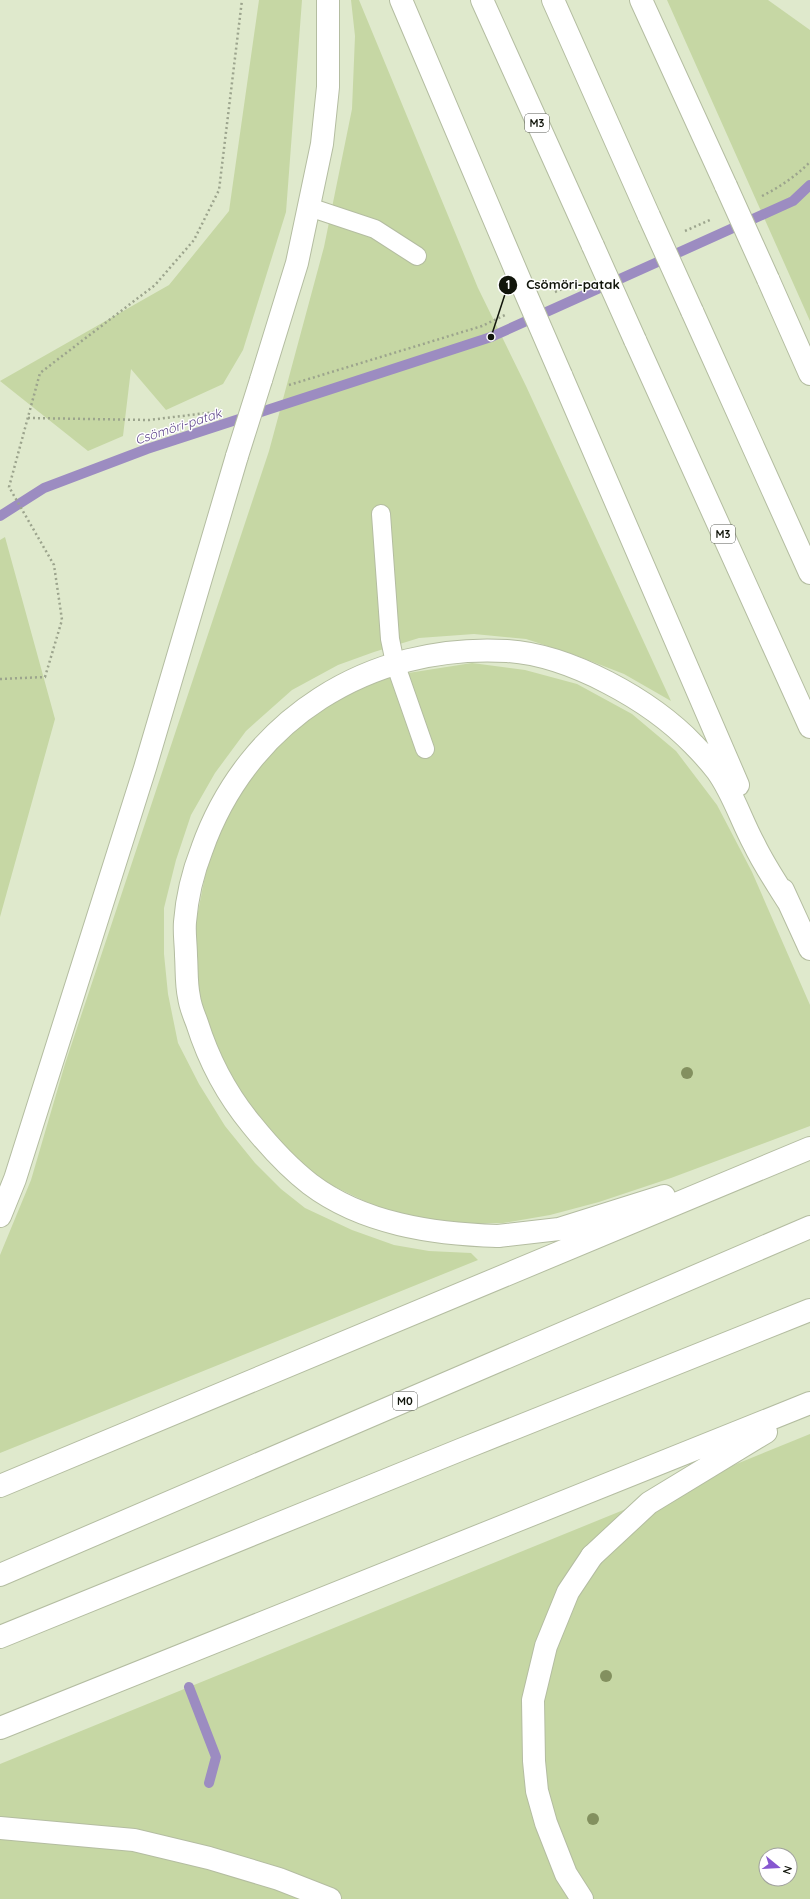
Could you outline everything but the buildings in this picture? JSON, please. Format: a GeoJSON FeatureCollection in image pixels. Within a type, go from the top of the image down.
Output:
{"type":"FeatureCollection","features":[{"type":"Feature","properties":{"kind":"highway"},"geometry":{"type":"LineString","coordinates":[[0,1216],[15,1179],[142,775],[237,456],[295,270],[322,144],[328,87],[328,0]]}},
{"type":"Feature","properties":{"kind":"highway"},"geometry":{"type":"LineString","coordinates":[[401,0],[522,285],[810,949]]}},
{"type":"Feature","properties":{"kind":"highway","name":"M3"},"geometry":{"type":"LineString","coordinates":[[482,0],[810,727]]}},
{"type":"Feature","properties":{"kind":"highway"},"geometry":{"type":"LineString","coordinates":[[553,0],[810,573]]}},
{"type":"Feature","properties":{"kind":"highway"},"geometry":{"type":"LineString","coordinates":[[641,0],[810,374]]}},
{"type":"Feature","properties":{"kind":"highway"},"geometry":{"type":"LineString","coordinates":[[789,903],[755,846],[730,794],[717,771],[672,725],[622,690],[568,665],[510,651],[449,653],[395,663],[367,674],[324,695],[288,721],[257,752],[231,786],[211,822],[192,877],[185,923],[189,998],[202,1040],[218,1077],[241,1112],[285,1162],[311,1185],[348,1207],[398,1224],[453,1234],[498,1236],[559,1229],[801,1152]]}},
{"type":"Feature","properties":{"kind":"highway"},"geometry":{"type":"LineString","coordinates":[[0,1486],[801,1152]]}},
{"type":"Feature","properties":{"kind":"highway","name":"M0"},"geometry":{"type":"LineString","coordinates":[[0,1575],[810,1227]]}},
{"type":"Feature","properties":{"kind":"highway"},"geometry":{"type":"LineString","coordinates":[[0,1637],[810,1310]]}},
{"type":"Feature","properties":{"kind":"highway"},"geometry":{"type":"LineString","coordinates":[[582,1899],[566,1874],[546,1823],[537,1791],[534,1761],[533,1700],[546,1646],[568,1592],[592,1556],[650,1503],[810,1404]]}},
{"type":"Feature","properties":{"kind":"highway"},"geometry":{"type":"LineString","coordinates":[[0,1728],[810,1404]]}},
{"type":"Feature","properties":{"kind":"highway"},"geometry":{"type":"LineString","coordinates":[[0,1828],[134,1840],[209,1858],[272,1877],[330,1899]]}},
{"type":"Feature","properties":{"kind":"lane"},"geometry":{"type":"LineString","coordinates":[[309,207],[375,229],[417,256]]}},
{"type":"Feature","properties":{"kind":"lane"},"geometry":{"type":"LineString","coordinates":[[381,514],[390,639],[395,663],[425,749]]}},
{"type":"Feature","properties":{"kind":"path"},"geometry":{"type":"LineString","coordinates":[[0,679],[45,678],[62,620],[54,565],[9,487],[40,373],[155,285],[194,240],[220,190],[242,0]]}},
{"type":"Feature","properties":{"kind":"path"},"geometry":{"type":"LineString","coordinates":[[802,170],[810,162]]}},
{"type":"Feature","properties":{"kind":"path"},"geometry":{"type":"LineString","coordinates":[[303,380],[482,326]]}},
{"type":"Feature","properties":{"kind":"path"},"geometry":{"type":"LineString","coordinates":[[28,418],[149,420],[215,412]]}},
{"type":"Feature","properties":{"kind":"green space"},"geometry":{"type":"Polygon","coordinates":[[[259,0],[302,0],[286,212],[243,350],[223,384],[166,410],[131,369],[123,436],[88,451],[0,381],[169,285],[229,211],[259,0]]]}},
{"type":"Feature","properties":{"kind":"green space"},"geometry":{"type":"Polygon","coordinates":[[[351,0],[359,0],[478,288],[526,386],[671,701],[624,674],[575,655],[526,639],[474,634],[419,638],[338,665],[292,690],[246,731],[215,773],[191,815],[176,860],[164,908],[164,954],[168,994],[178,1043],[199,1084],[225,1126],[255,1163],[281,1189],[305,1208],[352,1230],[394,1245],[429,1251],[471,1253],[478,1260],[0,1453],[0,1255],[31,1180],[65,1064],[269,451],[324,247],[352,109],[355,36],[351,0]]]}},
{"type":"Feature","properties":{"kind":"green space"},"geometry":{"type":"Polygon","coordinates":[[[667,0],[768,0],[810,30],[810,321],[667,0]]]}},
{"type":"Feature","properties":{"kind":"green space"},"geometry":{"type":"Polygon","coordinates":[[[5,537],[55,719],[0,917],[0,540],[5,537]]]}},
{"type":"Feature","properties":{"kind":"green space"},"geometry":{"type":"Polygon","coordinates":[[[472,663],[525,670],[577,684],[632,714],[676,751],[717,805],[752,872],[810,1005],[810,1126],[671,1178],[599,1202],[550,1215],[503,1223],[455,1223],[413,1217],[373,1205],[329,1184],[298,1162],[273,1140],[222,1069],[200,1006],[194,932],[210,851],[241,787],[279,743],[308,718],[345,696],[389,676],[472,663]]]}},
{"type":"Feature","properties":{"kind":"green space"},"geometry":{"type":"Polygon","coordinates":[[[810,1434],[810,1899],[0,1899],[0,1764],[810,1434]]]}},
{"type":"Feature","properties":{"kind":"waterway","name":"Csömöri-patak"},"geometry":{"type":"LineString","coordinates":[[0,516],[44,488],[147,449],[491,337],[793,201],[810,185]]}},
{"type":"Feature","properties":{"kind":"waterway"},"geometry":{"type":"LineString","coordinates":[[189,1687],[216,1757],[209,1783]]}},
{"type":"Feature","properties":{"kind":"place","name":"Csömöri-patak"},"geometry":{"type":"Point","coordinates":[491,337]}}]}
